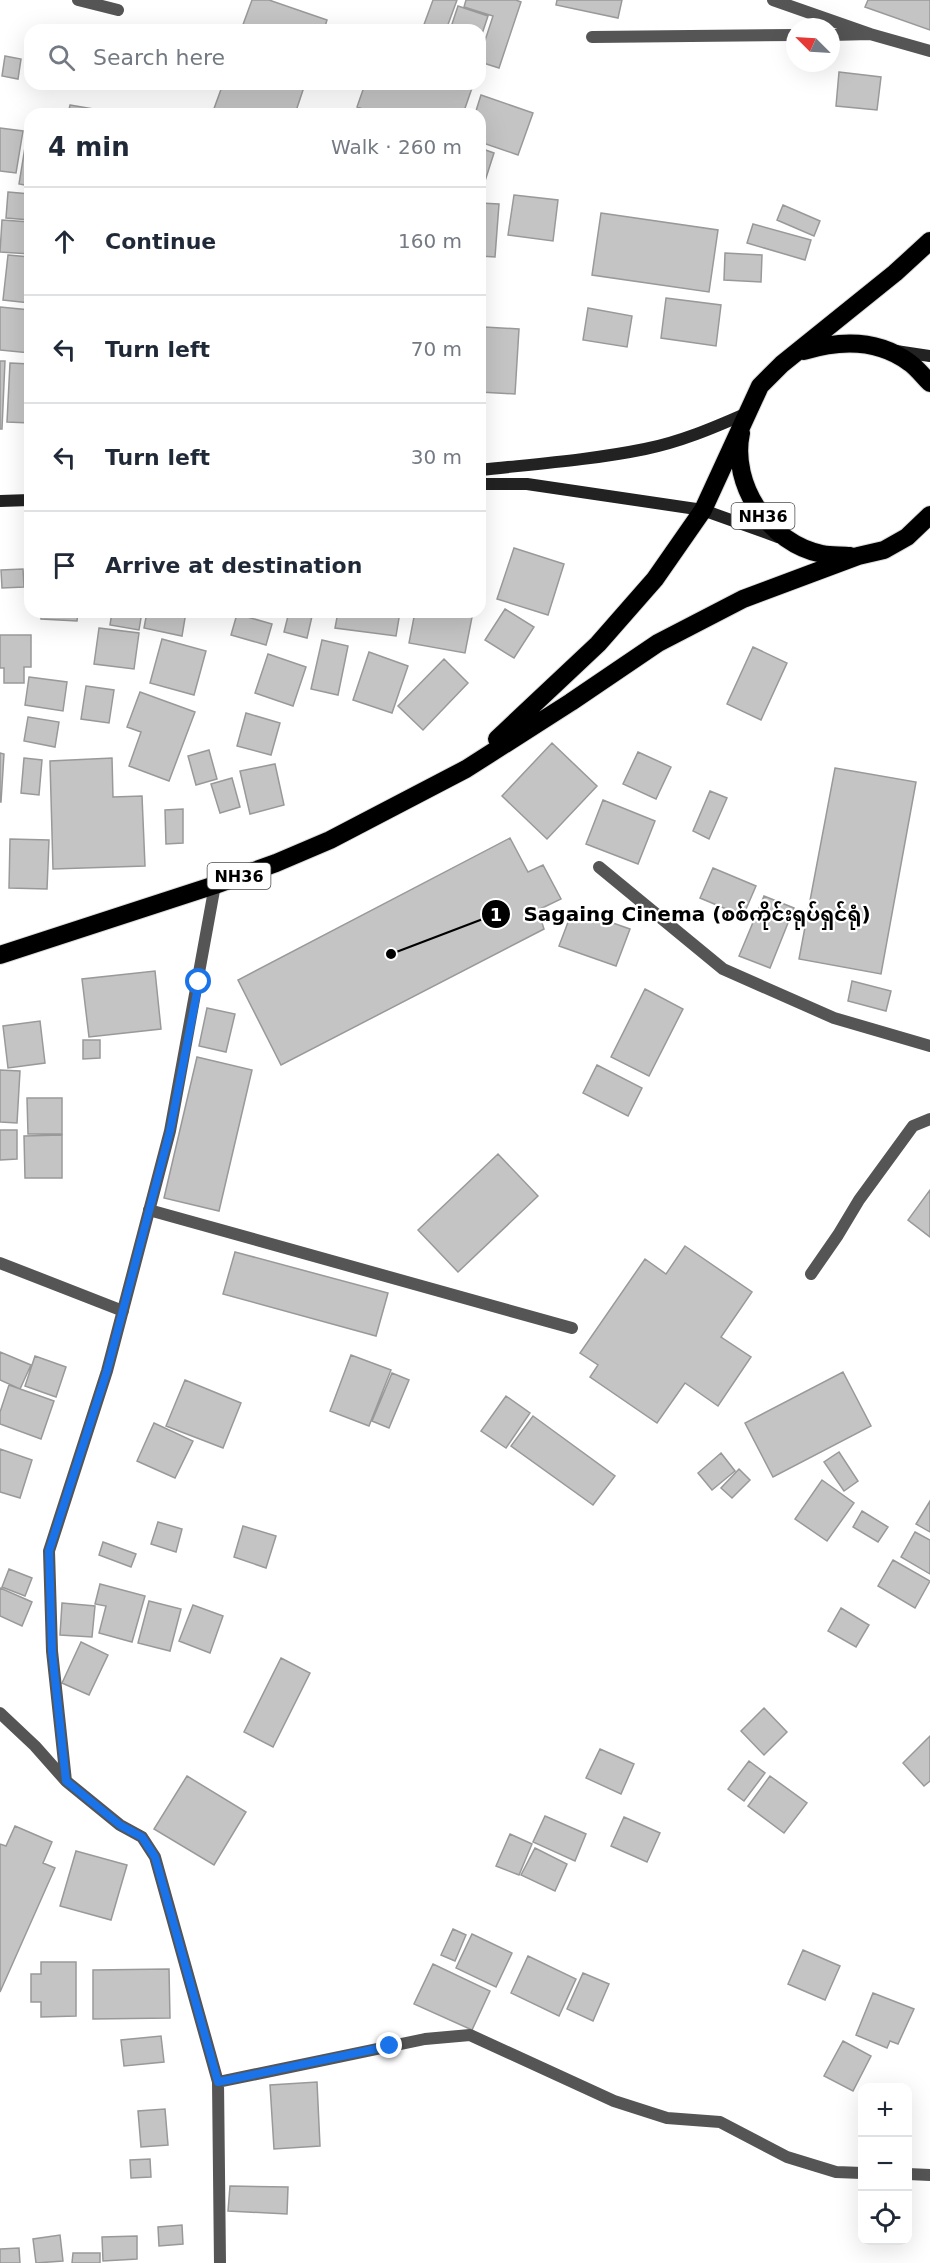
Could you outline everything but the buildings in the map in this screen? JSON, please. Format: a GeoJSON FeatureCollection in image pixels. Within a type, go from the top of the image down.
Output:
{"type":"FeatureCollection","features":[{"type":"Feature","properties":{"kind":"highway","name":"NH36"},"geometry":{"type":"LineString","coordinates":[[466,769],[598,644],[655,579],[703,510],[745,414],[760,386],[782,364],[895,273],[930,241]]}},
{"type":"Feature","properties":{"kind":"highway","name":"NH36"},"geometry":{"type":"LineString","coordinates":[[782,364],[805,351],[830,344],[857,343],[883,348],[910,363],[930,383]]}},
{"type":"Feature","properties":{"kind":"highway","name":"NH36"},"geometry":{"type":"LineString","coordinates":[[745,414],[739,442],[741,470],[750,498],[766,521],[787,540],[821,554],[858,556]]}},
{"type":"Feature","properties":{"kind":"highway","name":"NH36"},"geometry":{"type":"LineString","coordinates":[[0,955],[215,885],[330,840],[466,769],[658,643],[744,599],[858,556],[884,550],[907,537],[930,515]]}},
{"type":"Feature","properties":{"kind":"street"},"geometry":{"type":"LineString","coordinates":[[78,0],[118,10]]}},
{"type":"Feature","properties":{"kind":"street"},"geometry":{"type":"LineString","coordinates":[[773,0],[870,34],[930,51]]}},
{"type":"Feature","properties":{"kind":"street"},"geometry":{"type":"LineString","coordinates":[[840,35],[870,34]]}},
{"type":"Feature","properties":{"kind":"street"},"geometry":{"type":"LineString","coordinates":[[592,37],[786,35]]}},
{"type":"Feature","properties":{"kind":"street"},"geometry":{"type":"LineString","coordinates":[[883,348],[930,356]]}},
{"type":"Feature","properties":{"kind":"street"},"geometry":{"type":"LineString","coordinates":[[486,469],[577,460],[646,449],[699,434],[745,414]]}},
{"type":"Feature","properties":{"kind":"street"},"geometry":{"type":"LineString","coordinates":[[486,484],[527,484],[703,510],[787,540]]}},
{"type":"Feature","properties":{"kind":"street"},"geometry":{"type":"LineString","coordinates":[[0,501],[24,500]]}},
{"type":"Feature","properties":{"kind":"street"},"geometry":{"type":"LineString","coordinates":[[907,537],[930,527]]}},
{"type":"Feature","properties":{"kind":"street"},"geometry":{"type":"LineString","coordinates":[[599,867],[723,969],[834,1018],[930,1046]]}},
{"type":"Feature","properties":{"kind":"street"},"geometry":{"type":"LineString","coordinates":[[66,1781],[52,1651],[49,1551],[107,1371],[170,1131],[215,885]]}},
{"type":"Feature","properties":{"kind":"street"},"geometry":{"type":"LineString","coordinates":[[811,1274],[859,1200],[913,1126],[930,1119]]}},
{"type":"Feature","properties":{"kind":"street"},"geometry":{"type":"LineString","coordinates":[[149,1210],[572,1328]]}},
{"type":"Feature","properties":{"kind":"street"},"geometry":{"type":"LineString","coordinates":[[0,1263],[123,1311]]}},
{"type":"Feature","properties":{"kind":"street"},"geometry":{"type":"LineString","coordinates":[[0,1713],[35,1746],[66,1781],[120,1825],[142,1837],[155,1857],[218,2082],[220,2263]]}},
{"type":"Feature","properties":{"kind":"street"},"geometry":{"type":"LineString","coordinates":[[218,2082],[413,2041],[470,2035],[614,2101],[667,2118],[720,2122],[787,2157],[836,2172],[858,2173]]}},
{"type":"Feature","properties":{"kind":"street"},"geometry":{"type":"LineString","coordinates":[[912,2174],[930,2175]]}},
{"type":"Feature","properties":{"kind":"place","name":"Sagaing Cinema (စစ်ကိုင်းရုပ်ရှင်ရုံ)"},"geometry":{"type":"Point","coordinates":[391,954]}},
{"type":"Feature","properties":{"kind":"route"},"geometry":{"type":"LineString","coordinates":[[199,982],[170,1131],[107,1371],[49,1551],[52,1651],[66,1781],[120,1825],[142,1837],[155,1857],[218,2082],[390,2046]]}}]}
